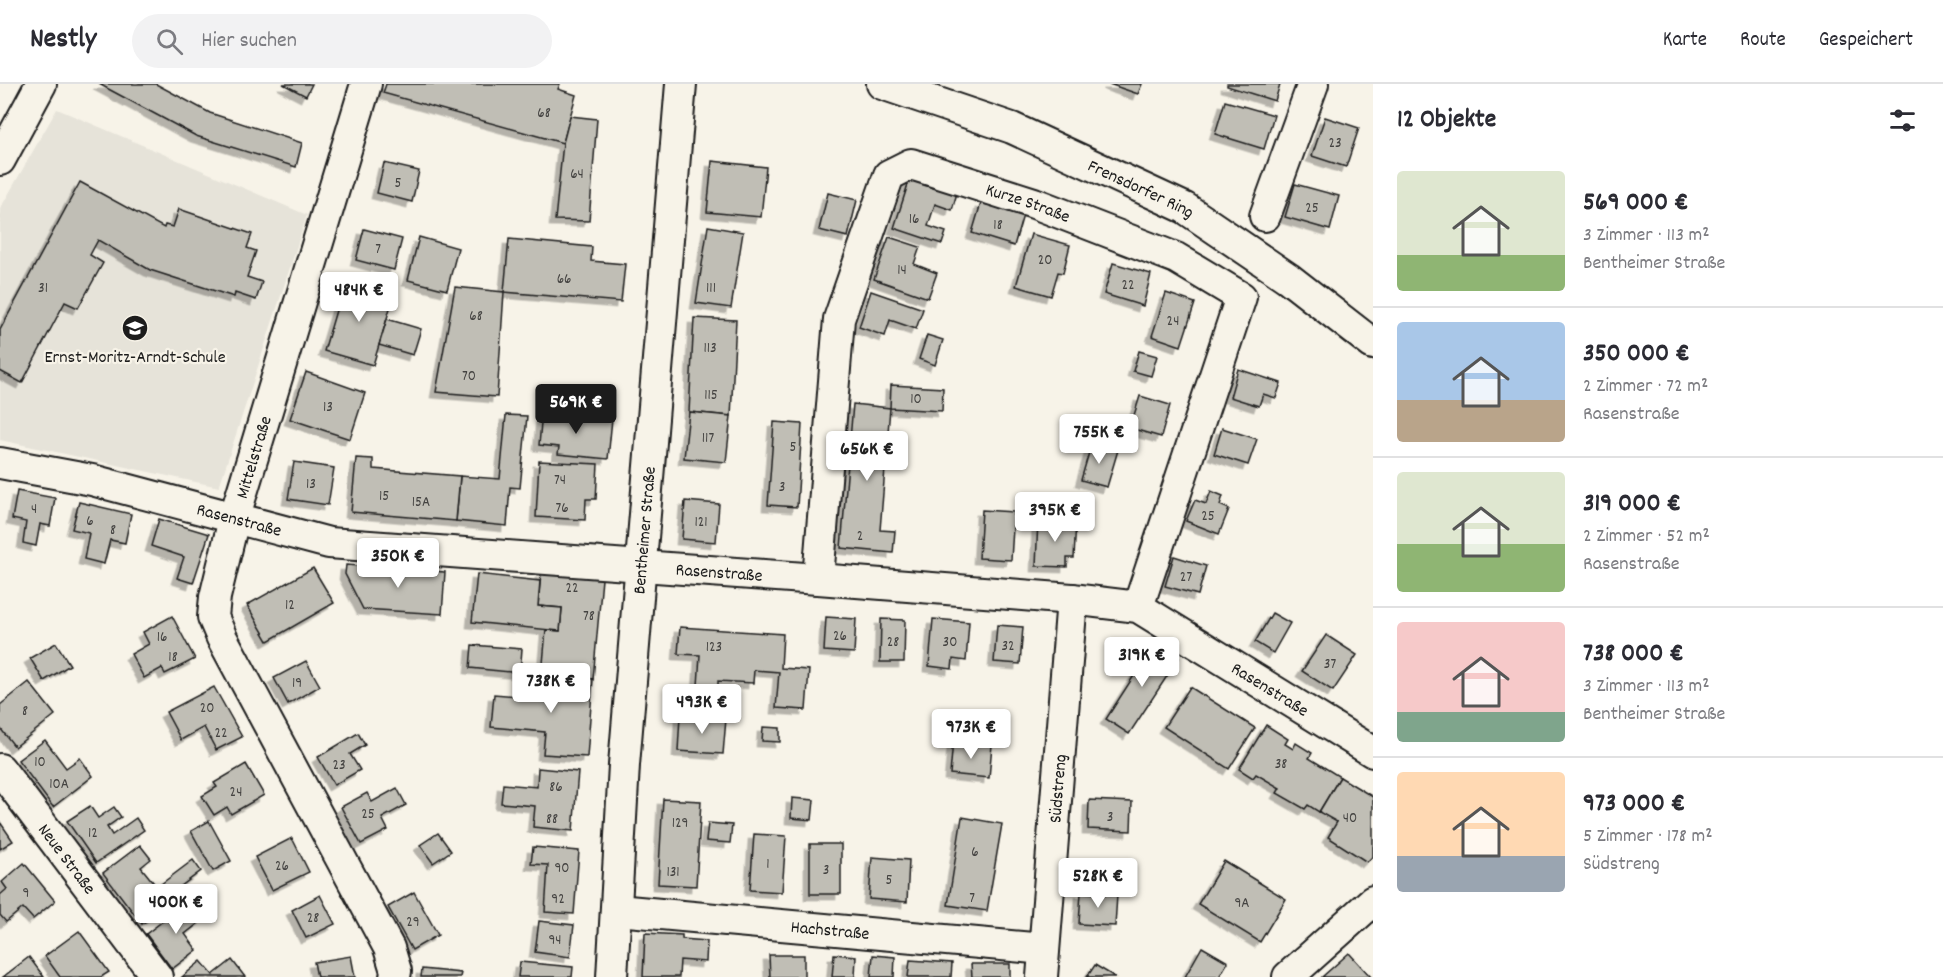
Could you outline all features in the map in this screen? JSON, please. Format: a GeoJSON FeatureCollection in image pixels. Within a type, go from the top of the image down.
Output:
{"type":"FeatureCollection","features":[{"type":"Feature","properties":{"kind":"street"},"geometry":{"type":"LineString","coordinates":[[0,160],[41,84]]}},
{"type":"Feature","properties":{"kind":"street","name":"Mittelstraße"},"geometry":{"type":"LineString","coordinates":[[366,84],[234,519],[215,597],[213,617],[222,638],[389,948],[396,971],[395,977]]}},
{"type":"Feature","properties":{"kind":"street","name":"Bentheimer Straße"},"geometry":{"type":"LineString","coordinates":[[612,977],[624,765],[681,84]]}},
{"type":"Feature","properties":{"kind":"street","name":"Frensdorfer Ring"},"geometry":{"type":"LineString","coordinates":[[882,84],[1012,128],[1185,208],[1288,278],[1373,344]]}},
{"type":"Feature","properties":{"kind":"street"},"geometry":{"type":"LineString","coordinates":[[1265,216],[1313,84]]}},
{"type":"Feature","properties":{"kind":"street","name":"Kurze Straße"},"geometry":{"type":"LineString","coordinates":[[818,579],[839,319],[889,175],[910,164],[1034,203],[1176,258],[1241,297],[1138,607]]}},
{"type":"Feature","properties":{"kind":"street","name":"Rasenstraße"},"geometry":{"type":"LineString","coordinates":[[0,463],[92,480],[329,543],[1072,599],[1138,607],[1373,752]]}},
{"type":"Feature","properties":{"kind":"street","name":"Südstreng"},"geometry":{"type":"LineString","coordinates":[[1043,963],[1072,599]]}},
{"type":"Feature","properties":{"kind":"street","name":"Neue Straße"},"geometry":{"type":"LineString","coordinates":[[0,769],[157,977]]}},
{"type":"Feature","properties":{"kind":"street"},"geometry":{"type":"LineString","coordinates":[[1288,977],[1373,901]]}},
{"type":"Feature","properties":{"kind":"street","name":"Hachstraße"},"geometry":{"type":"LineString","coordinates":[[617,910],[1043,963]]}},
{"type":"Feature","properties":{"kind":"shaded area","name":"Ernst-Moritz-Arndt-Schule"},"geometry":{"type":"Polygon","coordinates":[[[57,109],[307,215],[219,487],[0,440],[0,209],[57,109]]]}},
{"type":"Feature","properties":{"kind":"building"},"geometry":{"type":"Polygon","coordinates":[[[99,84],[156,84],[210,113],[302,143],[296,167],[196,136],[99,84]]]}},
{"type":"Feature","properties":{"kind":"building"},"geometry":{"type":"Polygon","coordinates":[[[283,84],[312,84],[306,96],[283,84]]]}},
{"type":"Feature","properties":{"kind":"building"},"geometry":{"type":"Polygon","coordinates":[[[386,84],[560,84],[558,89],[576,95],[563,143],[383,93],[386,84]]]}},
{"type":"Feature","properties":{"kind":"building"},"geometry":{"type":"Polygon","coordinates":[[[1109,84],[1142,84],[1138,94],[1109,84]]]}},
{"type":"Feature","properties":{"kind":"building"},"geometry":{"type":"Polygon","coordinates":[[[1227,84],[1280,84],[1275,101],[1227,86],[1227,84]]]}},
{"type":"Feature","properties":{"kind":"building"},"geometry":{"type":"Polygon","coordinates":[[[1225,101],[1274,115],[1264,149],[1215,134],[1225,101]]]}},
{"type":"Feature","properties":{"kind":"building"},"geometry":{"type":"Polygon","coordinates":[[[570,116],[597,119],[589,221],[555,220],[563,143],[570,116]]]}},
{"type":"Feature","properties":{"kind":"building"},"geometry":{"type":"Polygon","coordinates":[[[1325,117],[1359,128],[1346,167],[1312,156],[1325,117]]]}},
{"type":"Feature","properties":{"kind":"building"},"geometry":{"type":"Polygon","coordinates":[[[712,161],[766,167],[761,217],[707,212],[712,161]]]}},
{"type":"Feature","properties":{"kind":"building"},"geometry":{"type":"Polygon","coordinates":[[[384,163],[419,171],[412,202],[377,193],[384,163]]]}},
{"type":"Feature","properties":{"kind":"building"},"geometry":{"type":"Polygon","coordinates":[[[910,178],[957,193],[952,210],[935,204],[928,226],[946,232],[942,244],[894,228],[910,178]]]}},
{"type":"Feature","properties":{"kind":"building"},"geometry":{"type":"Polygon","coordinates":[[[80,182],[164,228],[165,225],[173,227],[179,209],[252,234],[247,248],[256,251],[247,277],[262,282],[256,300],[235,293],[234,297],[150,270],[98,240],[90,255],[103,263],[78,308],[65,302],[22,383],[0,371],[0,330],[80,182]]]}},
{"type":"Feature","properties":{"kind":"building"},"geometry":{"type":"Polygon","coordinates":[[[1295,184],[1339,196],[1330,230],[1285,217],[1295,184]]]}},
{"type":"Feature","properties":{"kind":"building"},"geometry":{"type":"Polygon","coordinates":[[[828,193],[857,200],[848,237],[819,230],[828,193]]]}},
{"type":"Feature","properties":{"kind":"building"},"geometry":{"type":"Polygon","coordinates":[[[981,203],[1023,215],[1014,246],[972,233],[981,203]]]}},
{"type":"Feature","properties":{"kind":"building"},"geometry":{"type":"Polygon","coordinates":[[[708,226],[743,232],[731,308],[696,303],[708,226]]]}},
{"type":"Feature","properties":{"kind":"building"},"geometry":{"type":"Polygon","coordinates":[[[364,229],[402,239],[394,270],[356,260],[364,229]]]}},
{"type":"Feature","properties":{"kind":"building"},"geometry":{"type":"Polygon","coordinates":[[[1031,234],[1070,245],[1063,273],[1058,272],[1051,296],[1016,286],[1031,234]]]}},
{"type":"Feature","properties":{"kind":"building"},"geometry":{"type":"Polygon","coordinates":[[[419,237],[458,248],[447,290],[408,280],[419,237]]]}},
{"type":"Feature","properties":{"kind":"building"},"geometry":{"type":"Polygon","coordinates":[[[889,237],[920,247],[914,264],[937,273],[928,298],[874,279],[889,237]]]}},
{"type":"Feature","properties":{"kind":"building"},"geometry":{"type":"Polygon","coordinates":[[[509,239],[592,247],[591,261],[625,264],[621,302],[504,292],[509,239]]]}},
{"type":"Feature","properties":{"kind":"building"},"geometry":{"type":"Polygon","coordinates":[[[1113,263],[1151,274],[1143,306],[1104,294],[1113,263]]]}},
{"type":"Feature","properties":{"kind":"building"},"geometry":{"type":"Polygon","coordinates":[[[345,280],[394,295],[373,365],[324,351],[345,280]]]}},
{"type":"Feature","properties":{"kind":"building"},"geometry":{"type":"Polygon","coordinates":[[[455,287],[504,292],[497,397],[436,392],[455,287]]]}},
{"type":"Feature","properties":{"kind":"building"},"geometry":{"type":"Polygon","coordinates":[[[871,291],[923,309],[916,329],[890,320],[885,336],[859,327],[871,291]]]}},
{"type":"Feature","properties":{"kind":"building"},"geometry":{"type":"Polygon","coordinates":[[[1166,293],[1195,303],[1181,346],[1152,336],[1166,293]]]}},
{"type":"Feature","properties":{"kind":"building"},"geometry":{"type":"Polygon","coordinates":[[[694,318],[736,320],[731,416],[689,412],[694,318]]]}},
{"type":"Feature","properties":{"kind":"building"},"geometry":{"type":"Polygon","coordinates":[[[387,319],[421,329],[413,355],[379,345],[387,319]]]}},
{"type":"Feature","properties":{"kind":"building"},"geometry":{"type":"Polygon","coordinates":[[[927,335],[943,340],[935,365],[919,359],[927,335]]]}},
{"type":"Feature","properties":{"kind":"building"},"geometry":{"type":"Polygon","coordinates":[[[1139,351],[1157,356],[1151,376],[1133,371],[1139,351]]]}},
{"type":"Feature","properties":{"kind":"building"},"geometry":{"type":"Polygon","coordinates":[[[1238,369],[1281,383],[1276,398],[1263,394],[1259,406],[1230,397],[1238,369]]]}},
{"type":"Feature","properties":{"kind":"building"},"geometry":{"type":"Polygon","coordinates":[[[306,372],[365,393],[350,439],[290,419],[306,372]]]}},
{"type":"Feature","properties":{"kind":"building"},"geometry":{"type":"Polygon","coordinates":[[[891,385],[943,388],[942,411],[890,408],[891,385]]]}},
{"type":"Feature","properties":{"kind":"building"},"geometry":{"type":"Polygon","coordinates":[[[1140,396],[1170,405],[1161,437],[1130,428],[1140,396]]]}},
{"type":"Feature","properties":{"kind":"building"},"geometry":{"type":"Polygon","coordinates":[[[853,404],[890,408],[880,530],[895,531],[893,553],[841,548],[853,404]]]}},
{"type":"Feature","properties":{"kind":"building"},"geometry":{"type":"Polygon","coordinates":[[[542,412],[612,419],[608,459],[558,454],[559,447],[539,445],[542,412]]]}},
{"type":"Feature","properties":{"kind":"building"},"geometry":{"type":"Polygon","coordinates":[[[689,412],[731,416],[726,462],[684,458],[689,412]]]}},
{"type":"Feature","properties":{"kind":"building"},"geometry":{"type":"Polygon","coordinates":[[[506,415],[527,416],[520,488],[510,487],[507,526],[456,521],[460,476],[500,479],[506,415]]]}},
{"type":"Feature","properties":{"kind":"building"},"geometry":{"type":"Polygon","coordinates":[[[774,422],[802,424],[797,507],[768,505],[774,422]]]}},
{"type":"Feature","properties":{"kind":"building"},"geometry":{"type":"Polygon","coordinates":[[[1222,428],[1257,439],[1248,465],[1214,454],[1222,428]]]}},
{"type":"Feature","properties":{"kind":"building"},"geometry":{"type":"Polygon","coordinates":[[[1092,442],[1118,450],[1107,487],[1081,480],[1092,442]]]}},
{"type":"Feature","properties":{"kind":"building"},"geometry":{"type":"Polygon","coordinates":[[[356,458],[373,459],[373,469],[460,476],[456,521],[351,512],[356,458]]]}},
{"type":"Feature","properties":{"kind":"building"},"geometry":{"type":"Polygon","coordinates":[[[539,461],[598,464],[596,499],[586,499],[585,520],[536,517],[539,461]]]}},
{"type":"Feature","properties":{"kind":"building"},"geometry":{"type":"Polygon","coordinates":[[[294,462],[334,468],[328,505],[288,499],[294,462]]]}},
{"type":"Feature","properties":{"kind":"building"},"geometry":{"type":"Polygon","coordinates":[[[17,491],[55,498],[50,526],[40,524],[36,546],[23,543],[26,522],[12,519],[17,491]]]}},
{"type":"Feature","properties":{"kind":"building"},"geometry":{"type":"Polygon","coordinates":[[[1211,491],[1223,496],[1220,505],[1229,509],[1219,534],[1186,521],[1195,500],[1206,504],[1211,491]]]}},
{"type":"Feature","properties":{"kind":"building"},"geometry":{"type":"Polygon","coordinates":[[[685,501],[719,504],[716,542],[682,539],[685,501]]]}},
{"type":"Feature","properties":{"kind":"building"},"geometry":{"type":"Polygon","coordinates":[[[79,502],[131,514],[125,543],[110,540],[104,564],[84,559],[89,533],[72,529],[79,502]]]}},
{"type":"Feature","properties":{"kind":"building"},"geometry":{"type":"Polygon","coordinates":[[[982,510],[1014,512],[1011,560],[979,558],[982,510]]]}},
{"type":"Feature","properties":{"kind":"building"},"geometry":{"type":"Polygon","coordinates":[[[159,519],[209,534],[193,583],[177,578],[184,557],[151,546],[159,519]]]}},
{"type":"Feature","properties":{"kind":"building"},"geometry":{"type":"Polygon","coordinates":[[[1038,519],[1076,521],[1074,558],[1067,558],[1067,567],[1036,566],[1038,519]]]}},
{"type":"Feature","properties":{"kind":"building"},"geometry":{"type":"Polygon","coordinates":[[[1174,556],[1206,566],[1198,595],[1165,586],[1174,556]]]}},
{"type":"Feature","properties":{"kind":"building"},"geometry":{"type":"Polygon","coordinates":[[[346,565],[445,572],[442,614],[363,609],[345,574],[346,565]]]}},
{"type":"Feature","properties":{"kind":"building"},"geometry":{"type":"Polygon","coordinates":[[[313,568],[334,603],[268,641],[247,605],[313,568]]]}},
{"type":"Feature","properties":{"kind":"building"},"geometry":{"type":"Polygon","coordinates":[[[541,573],[602,579],[593,679],[542,675],[546,630],[560,631],[562,608],[538,606],[541,573]]]}},
{"type":"Feature","properties":{"kind":"building"},"geometry":{"type":"Polygon","coordinates":[[[477,574],[540,581],[538,606],[562,608],[560,631],[472,622],[477,574]]]}},
{"type":"Feature","properties":{"kind":"building"},"geometry":{"type":"Polygon","coordinates":[[[1272,613],[1290,623],[1273,653],[1255,642],[1272,613]]]}},
{"type":"Feature","properties":{"kind":"building"},"geometry":{"type":"Polygon","coordinates":[[[172,616],[195,659],[165,674],[162,668],[144,678],[131,654],[149,644],[143,632],[172,616]]]}},
{"type":"Feature","properties":{"kind":"building"},"geometry":{"type":"Polygon","coordinates":[[[826,617],[856,619],[854,653],[824,651],[826,617]]]}},
{"type":"Feature","properties":{"kind":"building"},"geometry":{"type":"Polygon","coordinates":[[[881,619],[905,620],[904,662],[880,662],[881,619]]]}},
{"type":"Feature","properties":{"kind":"building"},"geometry":{"type":"Polygon","coordinates":[[[933,619],[969,622],[966,661],[953,659],[952,669],[929,666],[933,619]]]}},
{"type":"Feature","properties":{"kind":"building"},"geometry":{"type":"Polygon","coordinates":[[[997,625],[1023,627],[1020,664],[994,662],[997,625]]]}},
{"type":"Feature","properties":{"kind":"building"},"geometry":{"type":"Polygon","coordinates":[[[680,627],[783,634],[781,668],[809,670],[806,710],[776,708],[779,672],[754,670],[753,683],[718,681],[718,687],[698,686],[700,655],[678,654],[680,627]]]}},
{"type":"Feature","properties":{"kind":"building"},"geometry":{"type":"Polygon","coordinates":[[[1326,635],[1357,655],[1333,691],[1302,671],[1326,635]]]}},
{"type":"Feature","properties":{"kind":"building"},"geometry":{"type":"Polygon","coordinates":[[[56,643],[70,665],[44,681],[30,658],[56,643]]]}},
{"type":"Feature","properties":{"kind":"building"},"geometry":{"type":"Polygon","coordinates":[[[1155,643],[1179,658],[1129,734],[1106,719],[1155,643]]]}},
{"type":"Feature","properties":{"kind":"building"},"geometry":{"type":"Polygon","coordinates":[[[472,645],[522,649],[520,673],[470,668],[472,645]]]}},
{"type":"Feature","properties":{"kind":"building"},"geometry":{"type":"Polygon","coordinates":[[[306,661],[320,686],[288,704],[274,678],[306,661]]]}},
{"type":"Feature","properties":{"kind":"building"},"geometry":{"type":"Polygon","coordinates":[[[542,675],[593,679],[587,757],[543,754],[545,732],[491,727],[494,694],[540,698],[542,675]]]}},
{"type":"Feature","properties":{"kind":"building"},"geometry":{"type":"Polygon","coordinates":[[[29,682],[55,715],[15,747],[0,728],[0,705],[29,682]]]}},
{"type":"Feature","properties":{"kind":"building"},"geometry":{"type":"Polygon","coordinates":[[[214,687],[242,737],[216,750],[204,727],[181,740],[166,712],[214,687]]]}},
{"type":"Feature","properties":{"kind":"building"},"geometry":{"type":"Polygon","coordinates":[[[1190,687],[1255,728],[1229,769],[1164,727],[1190,687]]]}},
{"type":"Feature","properties":{"kind":"building"},"geometry":{"type":"Polygon","coordinates":[[[680,716],[726,719],[723,754],[678,751],[680,716]]]}},
{"type":"Feature","properties":{"kind":"building"},"geometry":{"type":"Polygon","coordinates":[[[1266,725],[1288,739],[1285,744],[1293,749],[1296,743],[1312,753],[1309,758],[1340,777],[1319,812],[1308,805],[1305,809],[1277,793],[1280,788],[1256,774],[1253,778],[1239,769],[1266,725]]]}},
{"type":"Feature","properties":{"kind":"building"},"geometry":{"type":"Polygon","coordinates":[[[763,727],[780,728],[780,742],[762,741],[763,727]]]}},
{"type":"Feature","properties":{"kind":"building"},"geometry":{"type":"Polygon","coordinates":[[[358,733],[365,745],[350,754],[360,770],[334,785],[318,757],[358,733]]]}},
{"type":"Feature","properties":{"kind":"building"},"geometry":{"type":"Polygon","coordinates":[[[45,740],[66,768],[80,758],[93,776],[53,807],[18,760],[45,740]]]}},
{"type":"Feature","properties":{"kind":"building"},"geometry":{"type":"Polygon","coordinates":[[[953,741],[992,745],[989,778],[950,774],[953,741]]]}},
{"type":"Feature","properties":{"kind":"building"},"geometry":{"type":"Polygon","coordinates":[[[246,764],[264,795],[231,814],[227,807],[214,815],[202,796],[217,787],[214,783],[246,764]]]}},
{"type":"Feature","properties":{"kind":"building"},"geometry":{"type":"Polygon","coordinates":[[[538,768],[578,772],[573,831],[533,827],[535,806],[501,803],[503,784],[537,787],[538,768]]]}},
{"type":"Feature","properties":{"kind":"building"},"geometry":{"type":"Polygon","coordinates":[[[1340,777],[1373,797],[1373,856],[1367,862],[1328,837],[1337,822],[1319,812],[1340,777]]]}},
{"type":"Feature","properties":{"kind":"building"},"geometry":{"type":"Polygon","coordinates":[[[397,788],[406,805],[382,818],[388,830],[361,844],[341,807],[367,793],[372,802],[397,788]]]}},
{"type":"Feature","properties":{"kind":"building"},"geometry":{"type":"Polygon","coordinates":[[[792,798],[814,800],[812,820],[791,818],[792,798]]]}},
{"type":"Feature","properties":{"kind":"building"},"geometry":{"type":"Polygon","coordinates":[[[663,799],[701,801],[696,886],[658,884],[663,799]]]}},
{"type":"Feature","properties":{"kind":"building"},"geometry":{"type":"Polygon","coordinates":[[[1089,800],[1132,802],[1131,831],[1088,829],[1089,800]]]}},
{"type":"Feature","properties":{"kind":"building"},"geometry":{"type":"Polygon","coordinates":[[[90,806],[98,818],[114,807],[121,817],[107,827],[112,835],[136,818],[144,830],[96,863],[67,821],[90,806]]]}},
{"type":"Feature","properties":{"kind":"building"},"geometry":{"type":"Polygon","coordinates":[[[962,817],[1002,824],[987,911],[948,905],[962,817]]]}},
{"type":"Feature","properties":{"kind":"building"},"geometry":{"type":"Polygon","coordinates":[[[209,821],[231,861],[213,871],[191,831],[209,821]]]}},
{"type":"Feature","properties":{"kind":"building"},"geometry":{"type":"Polygon","coordinates":[[[0,822],[13,841],[0,849],[0,822]]]}},
{"type":"Feature","properties":{"kind":"building"},"geometry":{"type":"Polygon","coordinates":[[[708,823],[732,825],[730,843],[706,841],[708,823]]]}},
{"type":"Feature","properties":{"kind":"building"},"geometry":{"type":"Polygon","coordinates":[[[438,833],[451,851],[433,863],[420,845],[438,833]]]}},
{"type":"Feature","properties":{"kind":"building"},"geometry":{"type":"Polygon","coordinates":[[[754,834],[786,836],[782,892],[750,890],[754,834]]]}},
{"type":"Feature","properties":{"kind":"building"},"geometry":{"type":"Polygon","coordinates":[[[292,838],[309,872],[272,890],[255,857],[292,838]]]}},
{"type":"Feature","properties":{"kind":"building"},"geometry":{"type":"Polygon","coordinates":[[[810,844],[841,844],[841,894],[810,894],[810,844]]]}},
{"type":"Feature","properties":{"kind":"building"},"geometry":{"type":"Polygon","coordinates":[[[140,845],[151,859],[141,867],[157,887],[193,860],[201,871],[160,902],[164,907],[142,924],[103,873],[140,845]]]}},
{"type":"Feature","properties":{"kind":"building"},"geometry":{"type":"Polygon","coordinates":[[[533,847],[579,851],[574,914],[545,912],[548,865],[531,864],[533,847]]]}},
{"type":"Feature","properties":{"kind":"building"},"geometry":{"type":"Polygon","coordinates":[[[872,857],[909,860],[907,902],[869,899],[872,857]]]}},
{"type":"Feature","properties":{"kind":"building"},"geometry":{"type":"Polygon","coordinates":[[[1224,861],[1286,899],[1260,942],[1198,904],[1224,861]]]}},
{"type":"Feature","properties":{"kind":"building"},"geometry":{"type":"Polygon","coordinates":[[[24,863],[55,901],[33,919],[23,908],[6,922],[0,915],[0,895],[7,889],[2,882],[24,863]]]}},
{"type":"Feature","properties":{"kind":"building"},"geometry":{"type":"Polygon","coordinates":[[[414,892],[438,935],[412,950],[388,907],[414,892]]]}},
{"type":"Feature","properties":{"kind":"building"},"geometry":{"type":"Polygon","coordinates":[[[1081,892],[1117,895],[1115,926],[1079,924],[1081,892]]]}},
{"type":"Feature","properties":{"kind":"building"},"geometry":{"type":"Polygon","coordinates":[[[320,895],[335,924],[306,938],[292,910],[320,895]]]}},
{"type":"Feature","properties":{"kind":"building"},"geometry":{"type":"Polygon","coordinates":[[[189,901],[204,919],[185,934],[197,950],[172,969],[146,934],[189,901]]]}},
{"type":"Feature","properties":{"kind":"building"},"geometry":{"type":"Polygon","coordinates":[[[539,921],[574,925],[570,957],[535,952],[539,921]]]}},
{"type":"Feature","properties":{"kind":"building"},"geometry":{"type":"Polygon","coordinates":[[[79,931],[109,972],[101,977],[60,977],[45,956],[79,931]]]}},
{"type":"Feature","properties":{"kind":"building"},"geometry":{"type":"Polygon","coordinates":[[[645,933],[682,935],[682,939],[707,941],[706,962],[680,960],[679,977],[643,977],[645,933]]]}},
{"type":"Feature","properties":{"kind":"building"},"geometry":{"type":"Polygon","coordinates":[[[1202,947],[1228,962],[1219,977],[1185,977],[1202,947]]]}},
{"type":"Feature","properties":{"kind":"building"},"geometry":{"type":"Polygon","coordinates":[[[1349,953],[1371,977],[1322,977],[1349,953]]]}},
{"type":"Feature","properties":{"kind":"building"},"geometry":{"type":"Polygon","coordinates":[[[834,954],[856,956],[855,977],[832,977],[834,954]]]}},
{"type":"Feature","properties":{"kind":"building"},"geometry":{"type":"Polygon","coordinates":[[[769,955],[804,955],[804,977],[770,977],[769,955]]]}},
{"type":"Feature","properties":{"kind":"building"},"geometry":{"type":"Polygon","coordinates":[[[873,955],[895,957],[894,977],[871,977],[873,955]]]}},
{"type":"Feature","properties":{"kind":"building"},"geometry":{"type":"Polygon","coordinates":[[[351,956],[355,977],[317,977],[314,962],[351,956]]]}},
{"type":"Feature","properties":{"kind":"building"},"geometry":{"type":"Polygon","coordinates":[[[29,957],[44,977],[3,977],[29,957]]]}},
{"type":"Feature","properties":{"kind":"building"},"geometry":{"type":"Polygon","coordinates":[[[232,960],[245,977],[182,977],[201,961],[213,975],[232,960]]]}},
{"type":"Feature","properties":{"kind":"building"},"geometry":{"type":"Polygon","coordinates":[[[910,960],[952,963],[951,977],[908,977],[910,960]]]}},
{"type":"Feature","properties":{"kind":"building"},"geometry":{"type":"Polygon","coordinates":[[[520,962],[573,967],[572,977],[518,977],[520,962]]]}},
{"type":"Feature","properties":{"kind":"building"},"geometry":{"type":"Polygon","coordinates":[[[971,964],[1010,964],[1010,977],[972,977],[971,964]]]}},
{"type":"Feature","properties":{"kind":"building"},"geometry":{"type":"Polygon","coordinates":[[[1095,965],[1115,977],[1087,977],[1095,965]]]}},
{"type":"Feature","properties":{"kind":"building"},"geometry":{"type":"Polygon","coordinates":[[[422,969],[461,973],[460,977],[421,977],[422,969]]]}},
{"type":"Feature","properties":{"kind":"place","name":"Ernst-Moritz-Arndt-Schule"},"geometry":{"type":"Point","coordinates":[135,328]}}]}
